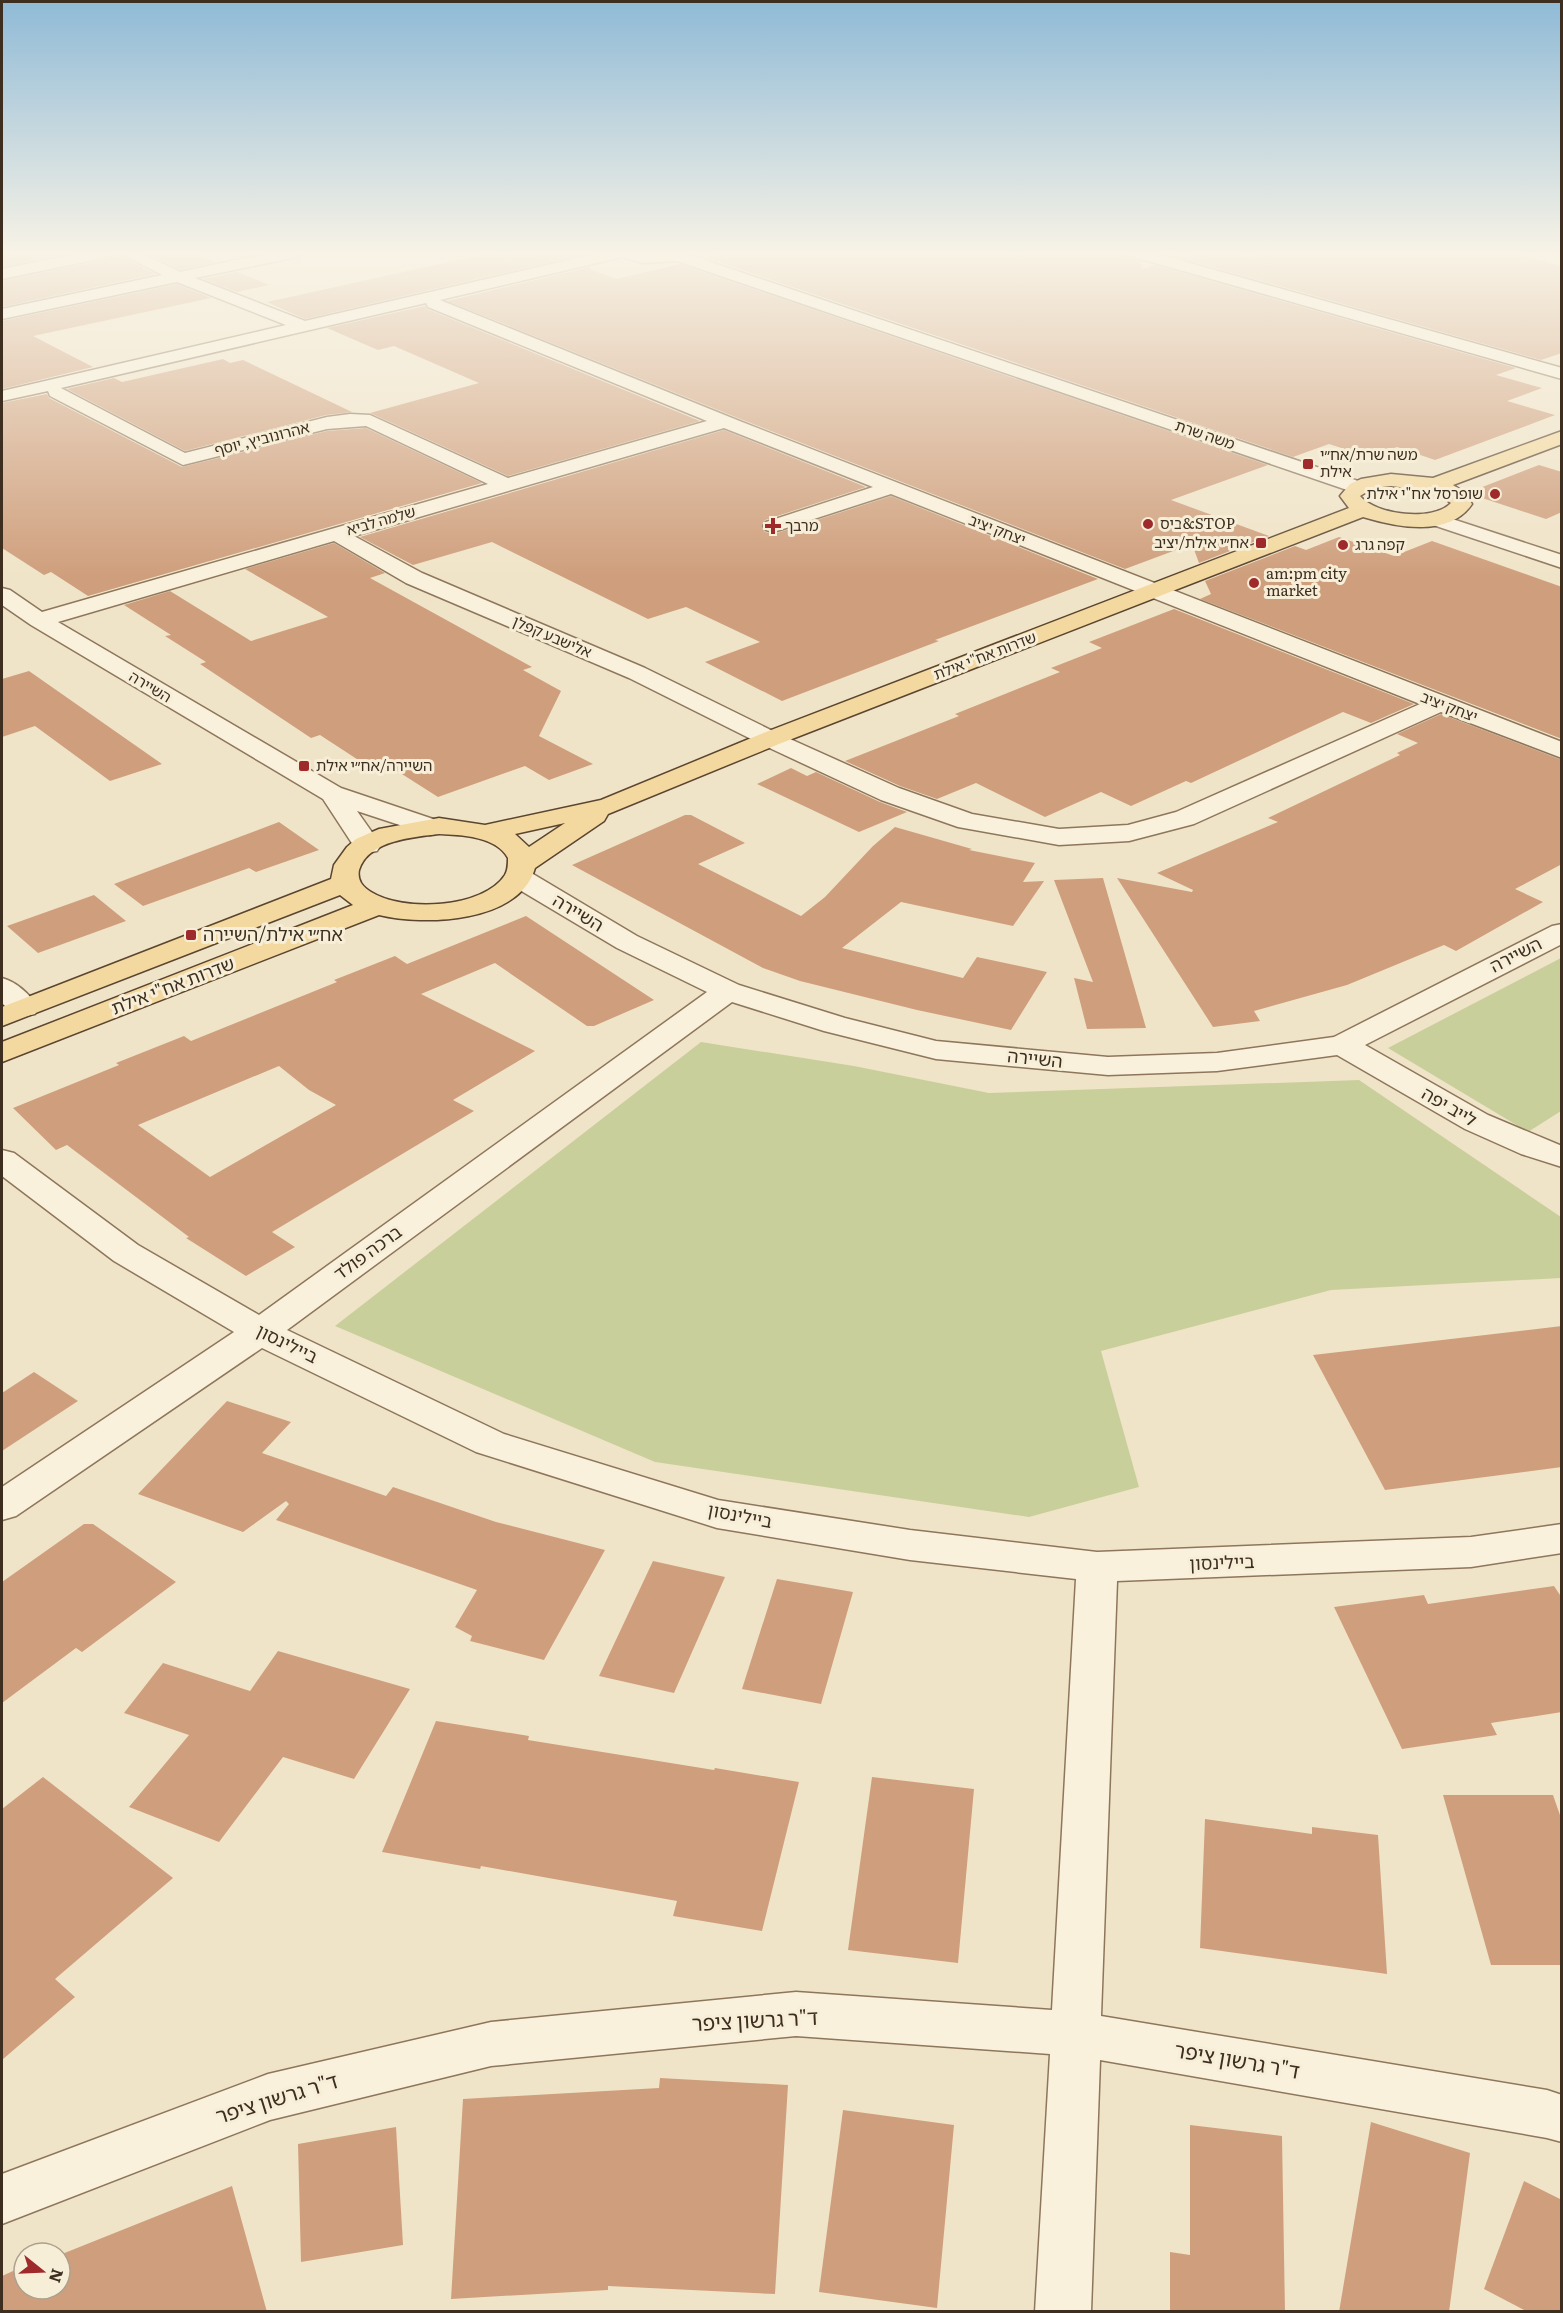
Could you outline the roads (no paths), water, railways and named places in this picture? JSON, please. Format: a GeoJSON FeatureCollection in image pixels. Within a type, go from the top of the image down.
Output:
{"type":"FeatureCollection","features":[{"type":"Feature","properties":{"kind":"main road"},"geometry":{"type":"LineString","coordinates":[[1434,485],[1562,437]]}},
{"type":"Feature","properties":{"kind":"main road","name":"שדרות אח\"י אילת"},"geometry":{"type":"LineString","coordinates":[[488,832],[609,806],[770,739],[1153,591],[1360,498],[1371,482],[1391,480],[1434,485]]}},
{"type":"Feature","properties":{"kind":"main road"},"geometry":{"type":"LineString","coordinates":[[1360,498],[1396,518],[1434,519],[1459,510],[1462,504],[1459,497],[1434,485]]}},
{"type":"Feature","properties":{"kind":"main road","name":"שדרות אח\"י אילת"},"geometry":{"type":"LineString","coordinates":[[2,1053],[377,906],[402,912],[431,912],[459,909],[485,901],[506,890],[520,870],[609,806]]}},
{"type":"Feature","properties":{"kind":"main road"},"geometry":{"type":"LineString","coordinates":[[377,906],[358,896],[346,883],[345,870],[352,856],[387,835],[430,827],[465,827],[488,832],[507,840],[519,851],[520,870]]}},
{"type":"Feature","properties":{"kind":"main road","name":"שדרות אח\"י אילת"},"geometry":{"type":"LineString","coordinates":[[13,1012],[346,883]]}},
{"type":"Feature","properties":{"kind":"street"},"geometry":{"type":"LineString","coordinates":[[2,396],[158,360]]}},
{"type":"Feature","properties":{"kind":"street"},"geometry":{"type":"LineString","coordinates":[[2,405],[192,360]]}},
{"type":"Feature","properties":{"kind":"street","name":"יצחק יציב"},"geometry":{"type":"LineString","coordinates":[[573,360],[724,422],[1562,751]]}},
{"type":"Feature","properties":{"kind":"street","name":"משה שרת"},"geometry":{"type":"LineString","coordinates":[[975,360],[1360,498]]}},
{"type":"Feature","properties":{"kind":"street"},"geometry":{"type":"LineString","coordinates":[[1513,360],[1562,374]]}},
{"type":"Feature","properties":{"kind":"street","name":"אהרונוביץ, יוסף"},"geometry":{"type":"LineString","coordinates":[[56,392],[183,459],[327,423],[350,420],[370,421],[506,485]]}},
{"type":"Feature","properties":{"kind":"street","name":"שלמה לביא"},"geometry":{"type":"LineString","coordinates":[[39,620],[724,422]]}},
{"type":"Feature","properties":{"kind":"street"},"geometry":{"type":"LineString","coordinates":[[773,526],[891,488]]}},
{"type":"Feature","properties":{"kind":"street"},"geometry":{"type":"LineString","coordinates":[[1459,510],[1562,544]]}},
{"type":"Feature","properties":{"kind":"street"},"geometry":{"type":"LineString","coordinates":[[1434,519],[1562,562]]}},
{"type":"Feature","properties":{"kind":"street","name":"אלישבע קפלן"},"geometry":{"type":"LineString","coordinates":[[336,534],[414,579],[637,673],[770,739],[890,794],[967,821],[1059,837],[1129,833],[1185,818],[1441,704]]}},
{"type":"Feature","properties":{"kind":"street","name":"השיירה"},"geometry":{"type":"LineString","coordinates":[[2,596],[332,794],[430,827]]}},
{"type":"Feature","properties":{"kind":"street","name":"השיירה"},"geometry":{"type":"LineString","coordinates":[[332,794],[367,845]]}},
{"type":"Feature","properties":{"kind":"street","name":"השיירה"},"geometry":{"type":"LineString","coordinates":[[520,870],[627,942],[728,991],[835,1025],[936,1050],[1107,1066],[1217,1062],[1342,1045],[1562,932]]}},
{"type":"Feature","properties":{"kind":"street"},"geometry":{"type":"LineString","coordinates":[[2,987],[13,1012]]}},
{"type":"Feature","properties":{"kind":"street","name":"ברכה פולד"},"geometry":{"type":"LineString","coordinates":[[2,1506],[260,1332],[728,991]]}},
{"type":"Feature","properties":{"kind":"street","name":"לייב יפה"},"geometry":{"type":"LineString","coordinates":[[1342,1045],[1486,1128],[1538,1150],[1562,1157]]}},
{"type":"Feature","properties":{"kind":"street","name":"ביילינסון"},"geometry":{"type":"LineString","coordinates":[[2,1160],[126,1253],[260,1332],[490,1443],[717,1514],[910,1545],[1097,1567],[1471,1552],[1562,1538]]}},
{"type":"Feature","properties":{"kind":"street"},"geometry":{"type":"LineString","coordinates":[[1063,2312],[1097,1567]]}},
{"type":"Feature","properties":{"kind":"street","name":"ד\"ר גרשון ציפר"},"geometry":{"type":"LineString","coordinates":[[2,2199],[268,2097],[491,2044],[796,2014],[1076,2034],[1536,2112],[1562,2119]]}},
{"type":"Feature","properties":{"kind":"place","name":"משה שרת/אח״י אילת"},"geometry":{"type":"Point","coordinates":[1308,464]}},
{"type":"Feature","properties":{"kind":"place","name":"שופרסל אח\"י אילת"},"geometry":{"type":"Point","coordinates":[1495,494]}},
{"type":"Feature","properties":{"kind":"place","name":"ביס&STOP"},"geometry":{"type":"Point","coordinates":[1148,524]}},
{"type":"Feature","properties":{"kind":"place","name":"מרבך"},"geometry":{"type":"Point","coordinates":[773,526]}},
{"type":"Feature","properties":{"kind":"place","name":"אח״י אילת/יציב"},"geometry":{"type":"Point","coordinates":[1261,543]}},
{"type":"Feature","properties":{"kind":"place","name":"קפה גרג"},"geometry":{"type":"Point","coordinates":[1343,545]}},
{"type":"Feature","properties":{"kind":"place","name":"am:pm city market"},"geometry":{"type":"Point","coordinates":[1254,583]}},
{"type":"Feature","properties":{"kind":"place","name":"השיירה/אח״י אילת"},"geometry":{"type":"Point","coordinates":[304,766]}},
{"type":"Feature","properties":{"kind":"place","name":"אח״י אילת/השיירה"},"geometry":{"type":"Point","coordinates":[191,935]}}]}
